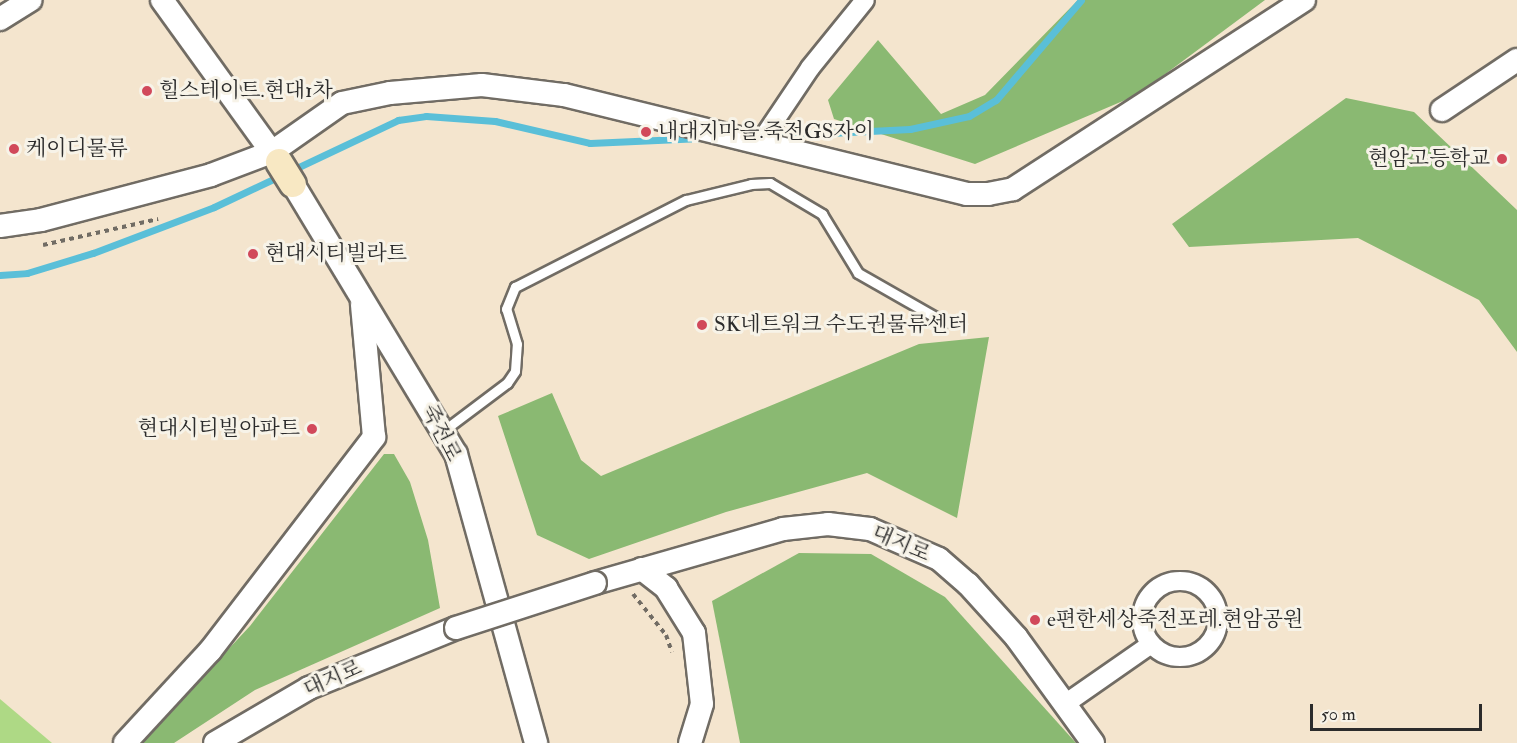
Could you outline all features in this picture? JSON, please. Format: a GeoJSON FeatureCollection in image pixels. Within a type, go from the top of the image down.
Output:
{"type":"FeatureCollection","features":[{"type":"Feature","properties":{"kind":"main road"},"geometry":{"type":"LineString","coordinates":[[275,157],[293,184]]}},
{"type":"Feature","properties":{"kind":"street"},"geometry":{"type":"LineString","coordinates":[[0,19],[31,0]]}},
{"type":"Feature","properties":{"kind":"street"},"geometry":{"type":"LineString","coordinates":[[162,0],[275,157]]}},
{"type":"Feature","properties":{"kind":"street"},"geometry":{"type":"LineString","coordinates":[[761,140],[865,0]]}},
{"type":"Feature","properties":{"kind":"street"},"geometry":{"type":"LineString","coordinates":[[0,226],[41,220],[275,157],[342,103],[390,93],[482,85],[564,95],[761,140],[967,194],[1013,189],[1304,0]]}},
{"type":"Feature","properties":{"kind":"street"},"geometry":{"type":"LineString","coordinates":[[1442,110],[1517,60]]}},
{"type":"Feature","properties":{"kind":"street","name":"죽전로"},"geometry":{"type":"LineString","coordinates":[[293,184],[456,454],[536,743]]}},
{"type":"Feature","properties":{"kind":"street"},"geometry":{"type":"LineString","coordinates":[[125,743],[210,651],[374,437],[371,370],[361,295]]}},
{"type":"Feature","properties":{"kind":"street","name":"대지로"},"geometry":{"type":"LineString","coordinates":[[215,743],[309,688],[456,628],[618,576],[783,529],[828,524],[870,529],[939,560],[968,584],[1016,637],[1093,743]]}},
{"type":"Feature","properties":{"kind":"street"},"geometry":{"type":"LineString","coordinates":[[642,569],[666,588],[694,633],[702,704],[690,743]]}},
{"type":"Feature","properties":{"kind":"street"},"geometry":{"type":"LineString","coordinates":[[1175,581],[1198,585],[1214,602],[1218,625],[1206,647],[1190,656],[1172,657],[1150,645],[1141,622],[1150,583],[1175,581]]}},
{"type":"Feature","properties":{"kind":"street"},"geometry":{"type":"LineString","coordinates":[[1065,704],[1150,645]]}},
{"type":"Feature","properties":{"kind":"lane"},"geometry":{"type":"LineString","coordinates":[[443,431],[507,383],[515,371],[517,344],[506,309],[515,287],[686,200],[751,184],[770,183],[822,214],[858,273],[944,322]]}},
{"type":"Feature","properties":{"kind":"path"},"geometry":{"type":"LineString","coordinates":[[35,246],[158,219]]}},
{"type":"Feature","properties":{"kind":"path"},"geometry":{"type":"LineString","coordinates":[[618,576],[666,636],[673,656]]}},
{"type":"Feature","properties":{"kind":"green space"},"geometry":{"type":"Polygon","coordinates":[[[1078,0],[1265,0],[1137,95],[975,164],[834,119],[828,100],[878,40],[941,114],[985,95],[1078,0]]]}},
{"type":"Feature","properties":{"kind":"green space"},"geometry":{"type":"Polygon","coordinates":[[[1346,98],[1414,112],[1517,210],[1517,352],[1479,300],[1358,238],[1189,247],[1172,224],[1346,98]]]}},
{"type":"Feature","properties":{"kind":"green space"},"geometry":{"type":"Polygon","coordinates":[[[989,337],[957,518],[867,473],[726,512],[589,559],[537,535],[498,416],[552,393],[581,460],[601,476],[919,344],[989,337]]]}},
{"type":"Feature","properties":{"kind":"green space"},"geometry":{"type":"Polygon","coordinates":[[[384,454],[394,454],[410,482],[428,540],[440,608],[255,690],[174,743],[141,743],[250,626],[384,454]]]}},
{"type":"Feature","properties":{"kind":"green space"},"geometry":{"type":"Polygon","coordinates":[[[799,553],[871,554],[945,597],[1076,743],[740,743],[712,601],[799,553]]]}},
{"type":"Feature","properties":{"kind":"green space"},"geometry":{"type":"Polygon","coordinates":[[[0,699],[52,743],[0,743],[0,699]]]}},
{"type":"Feature","properties":{"kind":"waterway"},"geometry":{"type":"LineString","coordinates":[[770,136],[910,129],[969,116],[996,100],[1081,0]]}},
{"type":"Feature","properties":{"kind":"waterway"},"geometry":{"type":"LineString","coordinates":[[0,275],[27,273],[93,253],[214,207],[398,120],[426,116],[495,121],[590,143],[702,138]]}},
{"type":"Feature","properties":{"kind":"place","name":"힐스테이트.현대1차"},"geometry":{"type":"Point","coordinates":[147,91]}},
{"type":"Feature","properties":{"kind":"place","name":"내대지마을.죽전GS자이"},"geometry":{"type":"Point","coordinates":[646,132]}},
{"type":"Feature","properties":{"kind":"place","name":"케이디물류"},"geometry":{"type":"Point","coordinates":[14,149]}},
{"type":"Feature","properties":{"kind":"place","name":"현암고등학교"},"geometry":{"type":"Point","coordinates":[1502,159]}},
{"type":"Feature","properties":{"kind":"place","name":"현대시티빌라트"},"geometry":{"type":"Point","coordinates":[253,254]}},
{"type":"Feature","properties":{"kind":"place","name":"SK네트워크 수도권물류센터"},"geometry":{"type":"Point","coordinates":[702,325]}},
{"type":"Feature","properties":{"kind":"place","name":"현대시티빌아파트"},"geometry":{"type":"Point","coordinates":[312,429]}},
{"type":"Feature","properties":{"kind":"place","name":"e편한세상죽전포레.현암공원"},"geometry":{"type":"Point","coordinates":[1035,620]}}]}
